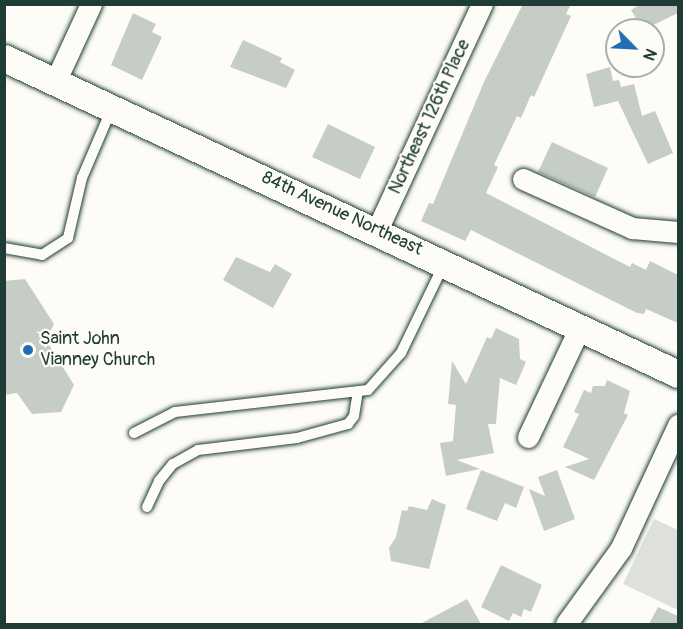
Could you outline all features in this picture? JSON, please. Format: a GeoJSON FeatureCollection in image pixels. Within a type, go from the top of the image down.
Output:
{"type":"FeatureCollection","features":[{"type":"Feature","properties":{"kind":"street"},"geometry":{"type":"LineString","coordinates":[[55,82],[91,4]]}},
{"type":"Feature","properties":{"kind":"street","name":"Northeast 126th Place"},"geometry":{"type":"LineString","coordinates":[[377,230],[482,4]]}},
{"type":"Feature","properties":{"kind":"street","name":"84th Avenue Northeast"},"geometry":{"type":"LineString","coordinates":[[4,58],[445,261],[678,374]]}},
{"type":"Feature","properties":{"kind":"street"},"geometry":{"type":"LineString","coordinates":[[523,179],[632,228],[678,232]]}},
{"type":"Feature","properties":{"kind":"street"},"geometry":{"type":"LineString","coordinates":[[528,436],[580,327]]}},
{"type":"Feature","properties":{"kind":"street"},"geometry":{"type":"LineString","coordinates":[[566,624],[593,593],[621,548],[678,425]]}},
{"type":"Feature","properties":{"kind":"lane"},"geometry":{"type":"LineString","coordinates":[[4,248],[42,255],[68,238],[82,178],[112,108]]}},
{"type":"Feature","properties":{"kind":"lane"},"geometry":{"type":"LineString","coordinates":[[134,433],[175,412],[358,392],[377,382],[400,353],[445,261]]}},
{"type":"Feature","properties":{"kind":"lane"},"geometry":{"type":"LineString","coordinates":[[147,507],[159,481],[173,464],[198,450],[297,438],[348,424],[354,416],[358,392]]}},
{"type":"Feature","properties":{"kind":"shaded area"},"geometry":{"type":"Polygon","coordinates":[[[654,519],[678,530],[678,610],[623,584],[654,519]]]}},
{"type":"Feature","properties":{"kind":"building"},"geometry":{"type":"Polygon","coordinates":[[[523,4],[571,4],[566,14],[571,16],[534,97],[531,95],[521,118],[517,116],[494,165],[498,167],[486,193],[630,267],[632,263],[646,270],[650,261],[678,275],[678,323],[646,309],[644,314],[637,313],[471,230],[465,241],[421,221],[429,203],[433,204],[484,82],[523,4]]]}},
{"type":"Feature","properties":{"kind":"building"},"geometry":{"type":"Polygon","coordinates":[[[641,4],[678,4],[678,13],[665,19],[636,18],[631,10],[641,4]]]}},
{"type":"Feature","properties":{"kind":"building"},"geometry":{"type":"Polygon","coordinates":[[[133,13],[156,24],[152,32],[162,37],[142,80],[111,65],[133,13]]]}},
{"type":"Feature","properties":{"kind":"building"},"geometry":{"type":"Polygon","coordinates":[[[243,40],[282,58],[280,62],[295,70],[286,88],[230,67],[243,40]]]}},
{"type":"Feature","properties":{"kind":"building"},"geometry":{"type":"Polygon","coordinates":[[[605,68],[605,78],[612,78],[613,81],[619,80],[621,87],[634,84],[642,116],[655,111],[673,153],[648,164],[618,101],[594,107],[586,74],[605,68]]]}},
{"type":"Feature","properties":{"kind":"building"},"geometry":{"type":"Polygon","coordinates":[[[328,124],[375,147],[360,179],[312,157],[328,124]]]}},
{"type":"Feature","properties":{"kind":"building"},"geometry":{"type":"Polygon","coordinates":[[[552,142],[608,168],[595,197],[538,172],[552,142]]]}},
{"type":"Feature","properties":{"kind":"building"},"geometry":{"type":"Polygon","coordinates":[[[236,257],[270,272],[275,264],[292,274],[273,308],[223,280],[236,257]]]}},
{"type":"Feature","properties":{"kind":"building","name":"Saint John Vianney Church"},"geometry":{"type":"Polygon","coordinates":[[[25,279],[54,324],[46,340],[74,385],[61,412],[32,414],[17,393],[4,395],[4,281],[25,279]]]}},
{"type":"Feature","properties":{"kind":"building"},"geometry":{"type":"Polygon","coordinates":[[[496,328],[519,339],[520,359],[526,362],[516,385],[500,378],[496,424],[488,424],[494,453],[457,460],[480,469],[446,476],[440,443],[453,441],[456,405],[448,404],[452,361],[466,384],[487,337],[491,339],[496,328]]]}},
{"type":"Feature","properties":{"kind":"building"},"geometry":{"type":"Polygon","coordinates":[[[607,380],[630,391],[624,413],[628,415],[594,480],[565,467],[589,459],[563,447],[579,414],[574,412],[584,390],[591,393],[593,386],[605,386],[607,380]]]}},
{"type":"Feature","properties":{"kind":"building"},"geometry":{"type":"Polygon","coordinates":[[[481,470],[524,487],[516,508],[505,503],[497,521],[466,509],[481,470]]]}},
{"type":"Feature","properties":{"kind":"building"},"geometry":{"type":"Polygon","coordinates":[[[557,470],[575,519],[544,531],[529,489],[545,496],[538,477],[557,470]]]}},
{"type":"Feature","properties":{"kind":"building"},"geometry":{"type":"Polygon","coordinates":[[[432,499],[446,505],[429,569],[391,561],[389,548],[396,537],[402,510],[407,511],[409,506],[427,510],[432,499]]]}},
{"type":"Feature","properties":{"kind":"building"},"geometry":{"type":"Polygon","coordinates":[[[501,565],[542,585],[531,612],[524,609],[521,617],[513,613],[509,621],[481,607],[501,565]]]}},
{"type":"Feature","properties":{"kind":"building"},"geometry":{"type":"Polygon","coordinates":[[[467,599],[481,624],[420,624],[467,599]]]}},
{"type":"Feature","properties":{"kind":"building"},"geometry":{"type":"Polygon","coordinates":[[[658,607],[678,616],[678,624],[649,624],[658,607]]]}},
{"type":"Feature","properties":{"kind":"place","name":"Saint John Vianney Church"},"geometry":{"type":"Point","coordinates":[28,350]}}]}
